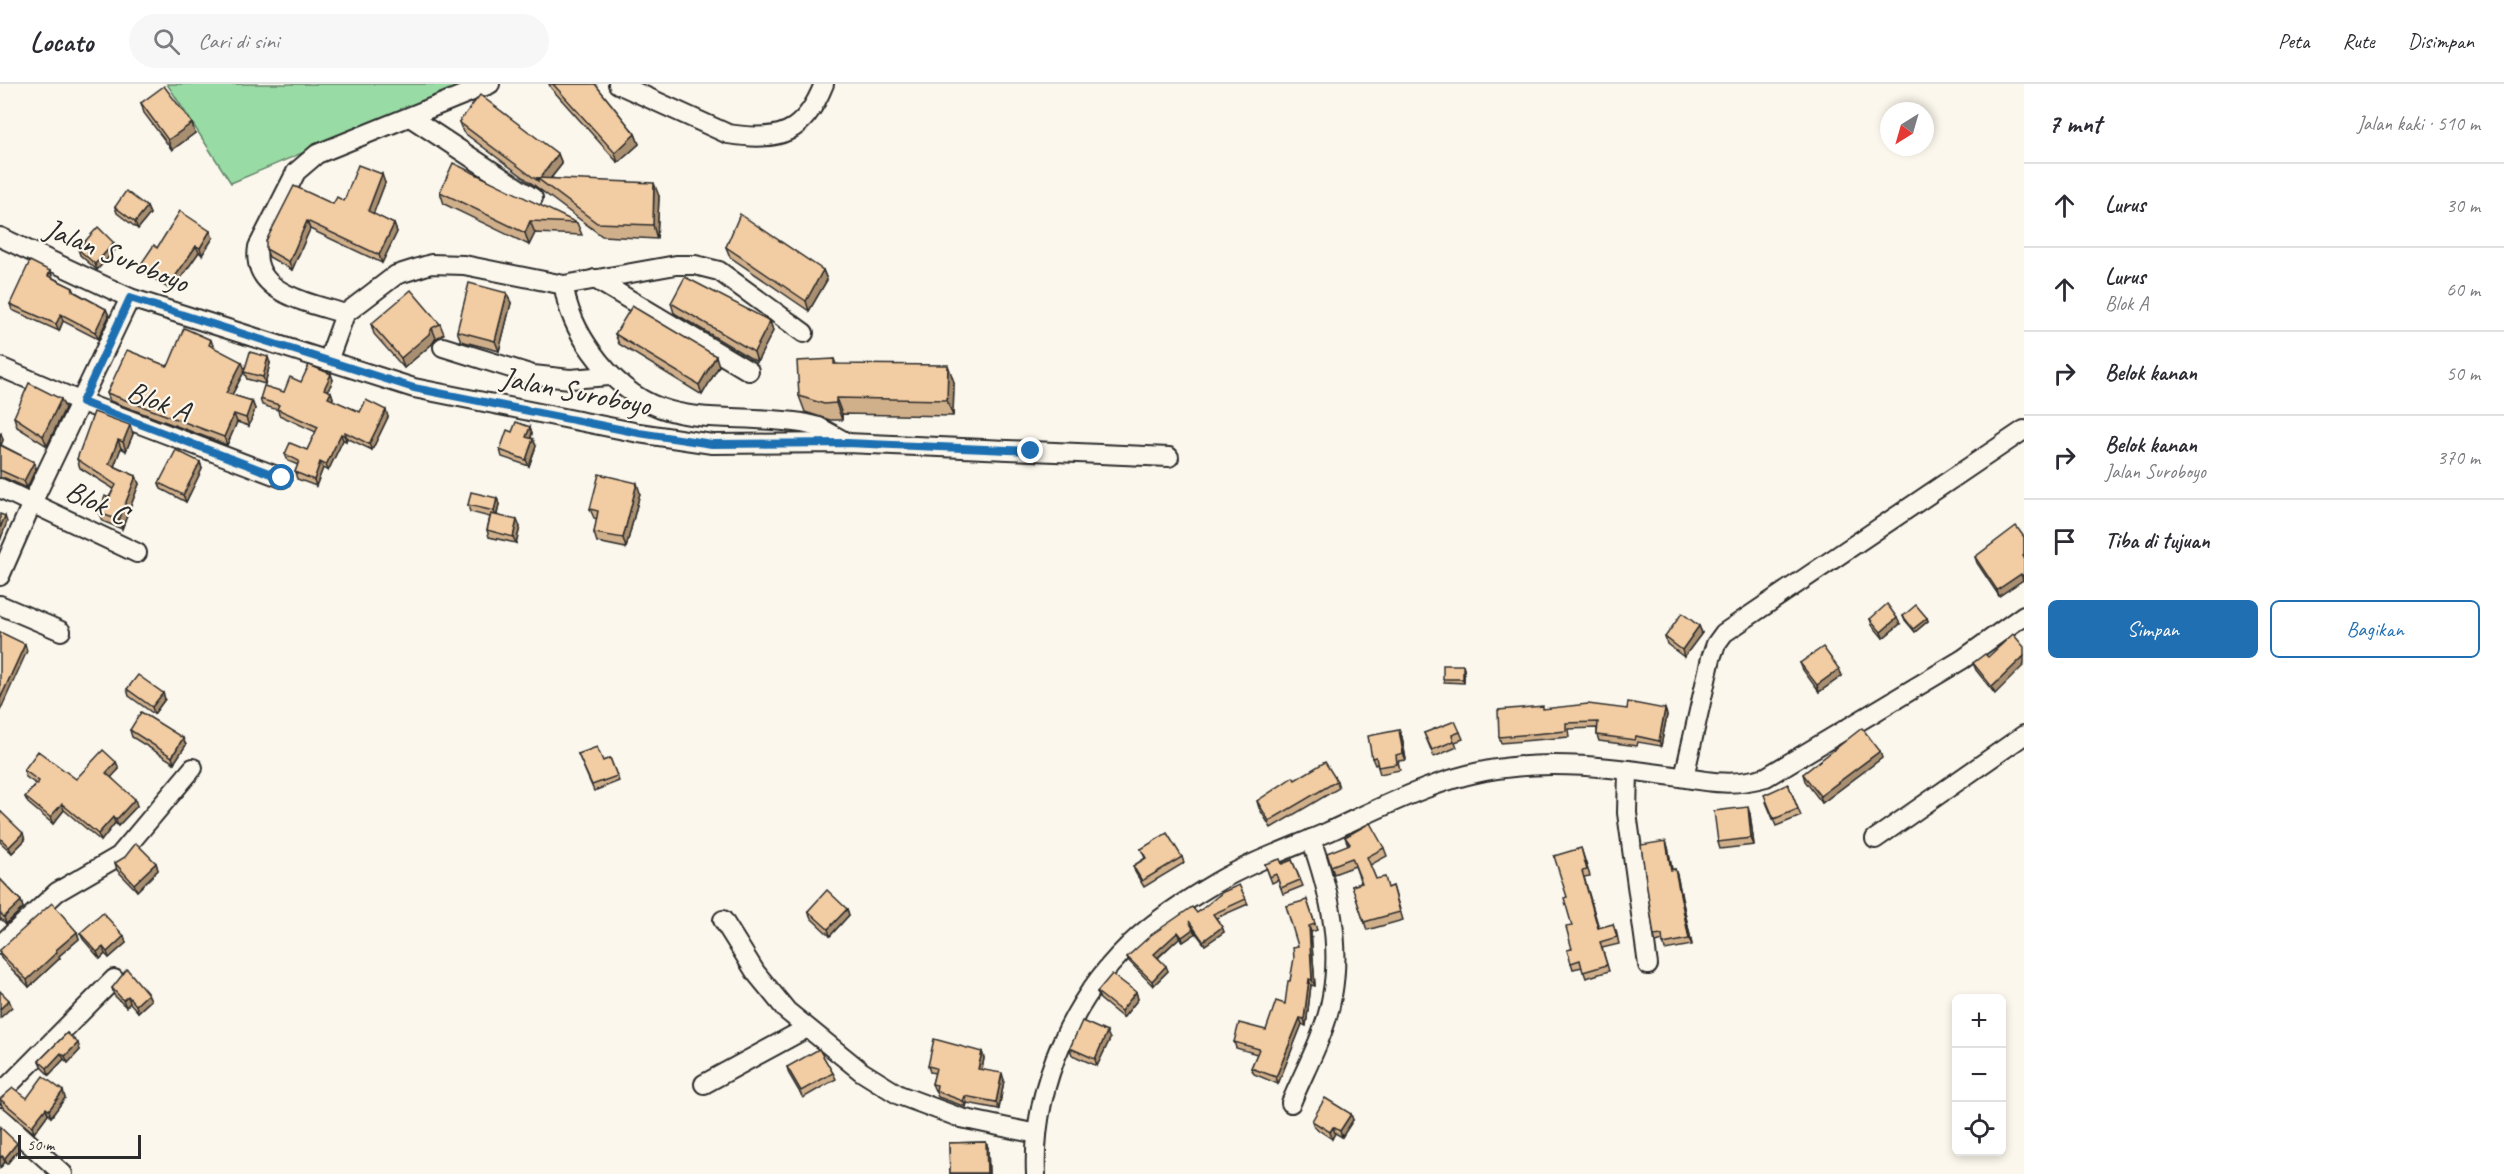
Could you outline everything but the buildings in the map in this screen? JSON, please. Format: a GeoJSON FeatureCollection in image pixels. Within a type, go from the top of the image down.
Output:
{"type":"FeatureCollection","features":[{"type":"Feature","properties":{"kind":"street"},"geometry":{"type":"LineString","coordinates":[[345,314],[275,288],[256,258],[258,247],[296,171],[317,154],[489,84]]}},
{"type":"Feature","properties":{"kind":"street"},"geometry":{"type":"LineString","coordinates":[[618,84],[728,134],[744,136],[786,133],[797,127],[805,120],[824,84]]}},
{"type":"Feature","properties":{"kind":"street"},"geometry":{"type":"LineString","coordinates":[[410,117],[533,198]]}},
{"type":"Feature","properties":{"kind":"street","name":"Jalan Suroboyo"},"geometry":{"type":"LineString","coordinates":[[0,237],[130,298],[414,388],[639,433],[712,444],[847,443],[1169,457]]}},
{"type":"Feature","properties":{"kind":"street"},"geometry":{"type":"LineString","coordinates":[[328,361],[345,314],[396,275],[431,264],[464,265],[564,285],[676,265],[695,265],[719,271],[804,333]]}},
{"type":"Feature","properties":{"kind":"street"},"geometry":{"type":"LineString","coordinates":[[595,279],[749,371]]}},
{"type":"Feature","properties":{"kind":"street"},"geometry":{"type":"LineString","coordinates":[[564,285],[565,301],[586,344],[609,376],[654,407],[676,414],[802,423],[819,427],[847,443]]}},
{"type":"Feature","properties":{"kind":"street"},"geometry":{"type":"LineString","coordinates":[[0,576],[32,502],[130,298]]}},
{"type":"Feature","properties":{"kind":"street"},"geometry":{"type":"LineString","coordinates":[[443,347],[533,375],[570,379],[609,376]]}},
{"type":"Feature","properties":{"kind":"street","name":"Blok A"},"geometry":{"type":"LineString","coordinates":[[0,367],[82,402],[282,478]]}},
{"type":"Feature","properties":{"kind":"street"},"geometry":{"type":"LineString","coordinates":[[1684,777],[1711,658],[1716,644],[1724,633],[2024,430]]}},
{"type":"Feature","properties":{"kind":"street","name":"Blok C"},"geometry":{"type":"LineString","coordinates":[[0,488],[137,553]]}},
{"type":"Feature","properties":{"kind":"street"},"geometry":{"type":"LineString","coordinates":[[0,605],[61,631]]}},
{"type":"Feature","properties":{"kind":"street"},"geometry":{"type":"LineString","coordinates":[[1036,1174],[1040,1111],[1051,1070],[1075,1015],[1110,966],[1138,937],[1192,897],[1220,881],[1399,800],[1450,780],[1479,772],[1547,765],[1628,770],[1726,784],[1744,783],[1766,777],[1963,658],[2024,615]]}},
{"type":"Feature","properties":{"kind":"street"},"geometry":{"type":"LineString","coordinates":[[1875,839],[2024,735]]}},
{"type":"Feature","properties":{"kind":"street"},"geometry":{"type":"LineString","coordinates":[[0,945],[57,892],[119,856],[193,768]]}},
{"type":"Feature","properties":{"kind":"street"},"geometry":{"type":"LineString","coordinates":[[1628,770],[1627,813],[1648,965]]}},
{"type":"Feature","properties":{"kind":"street"},"geometry":{"type":"LineString","coordinates":[[1291,1103],[1320,1036],[1332,998],[1336,965],[1333,919],[1323,874],[1311,839]]}},
{"type":"Feature","properties":{"kind":"street"},"geometry":{"type":"LineString","coordinates":[[723,920],[756,973],[788,1011],[862,1072],[899,1095],[961,1118],[1037,1134]]}},
{"type":"Feature","properties":{"kind":"street"},"geometry":{"type":"LineString","coordinates":[[0,1094],[114,979]]}},
{"type":"Feature","properties":{"kind":"street"},"geometry":{"type":"LineString","coordinates":[[704,1084],[807,1028]]}},
{"type":"Feature","properties":{"kind":"street"},"geometry":{"type":"LineString","coordinates":[[0,1117],[63,1174]]}},
{"type":"Feature","properties":{"kind":"green space"},"geometry":{"type":"Polygon","coordinates":[[[167,84],[465,84],[231,183],[167,84]]]}},
{"type":"Feature","properties":{"kind":"route"},"geometry":{"type":"LineString","coordinates":[[282,478],[82,402],[130,298],[414,388],[639,433],[712,444],[847,443],[1031,451]]}}]}
